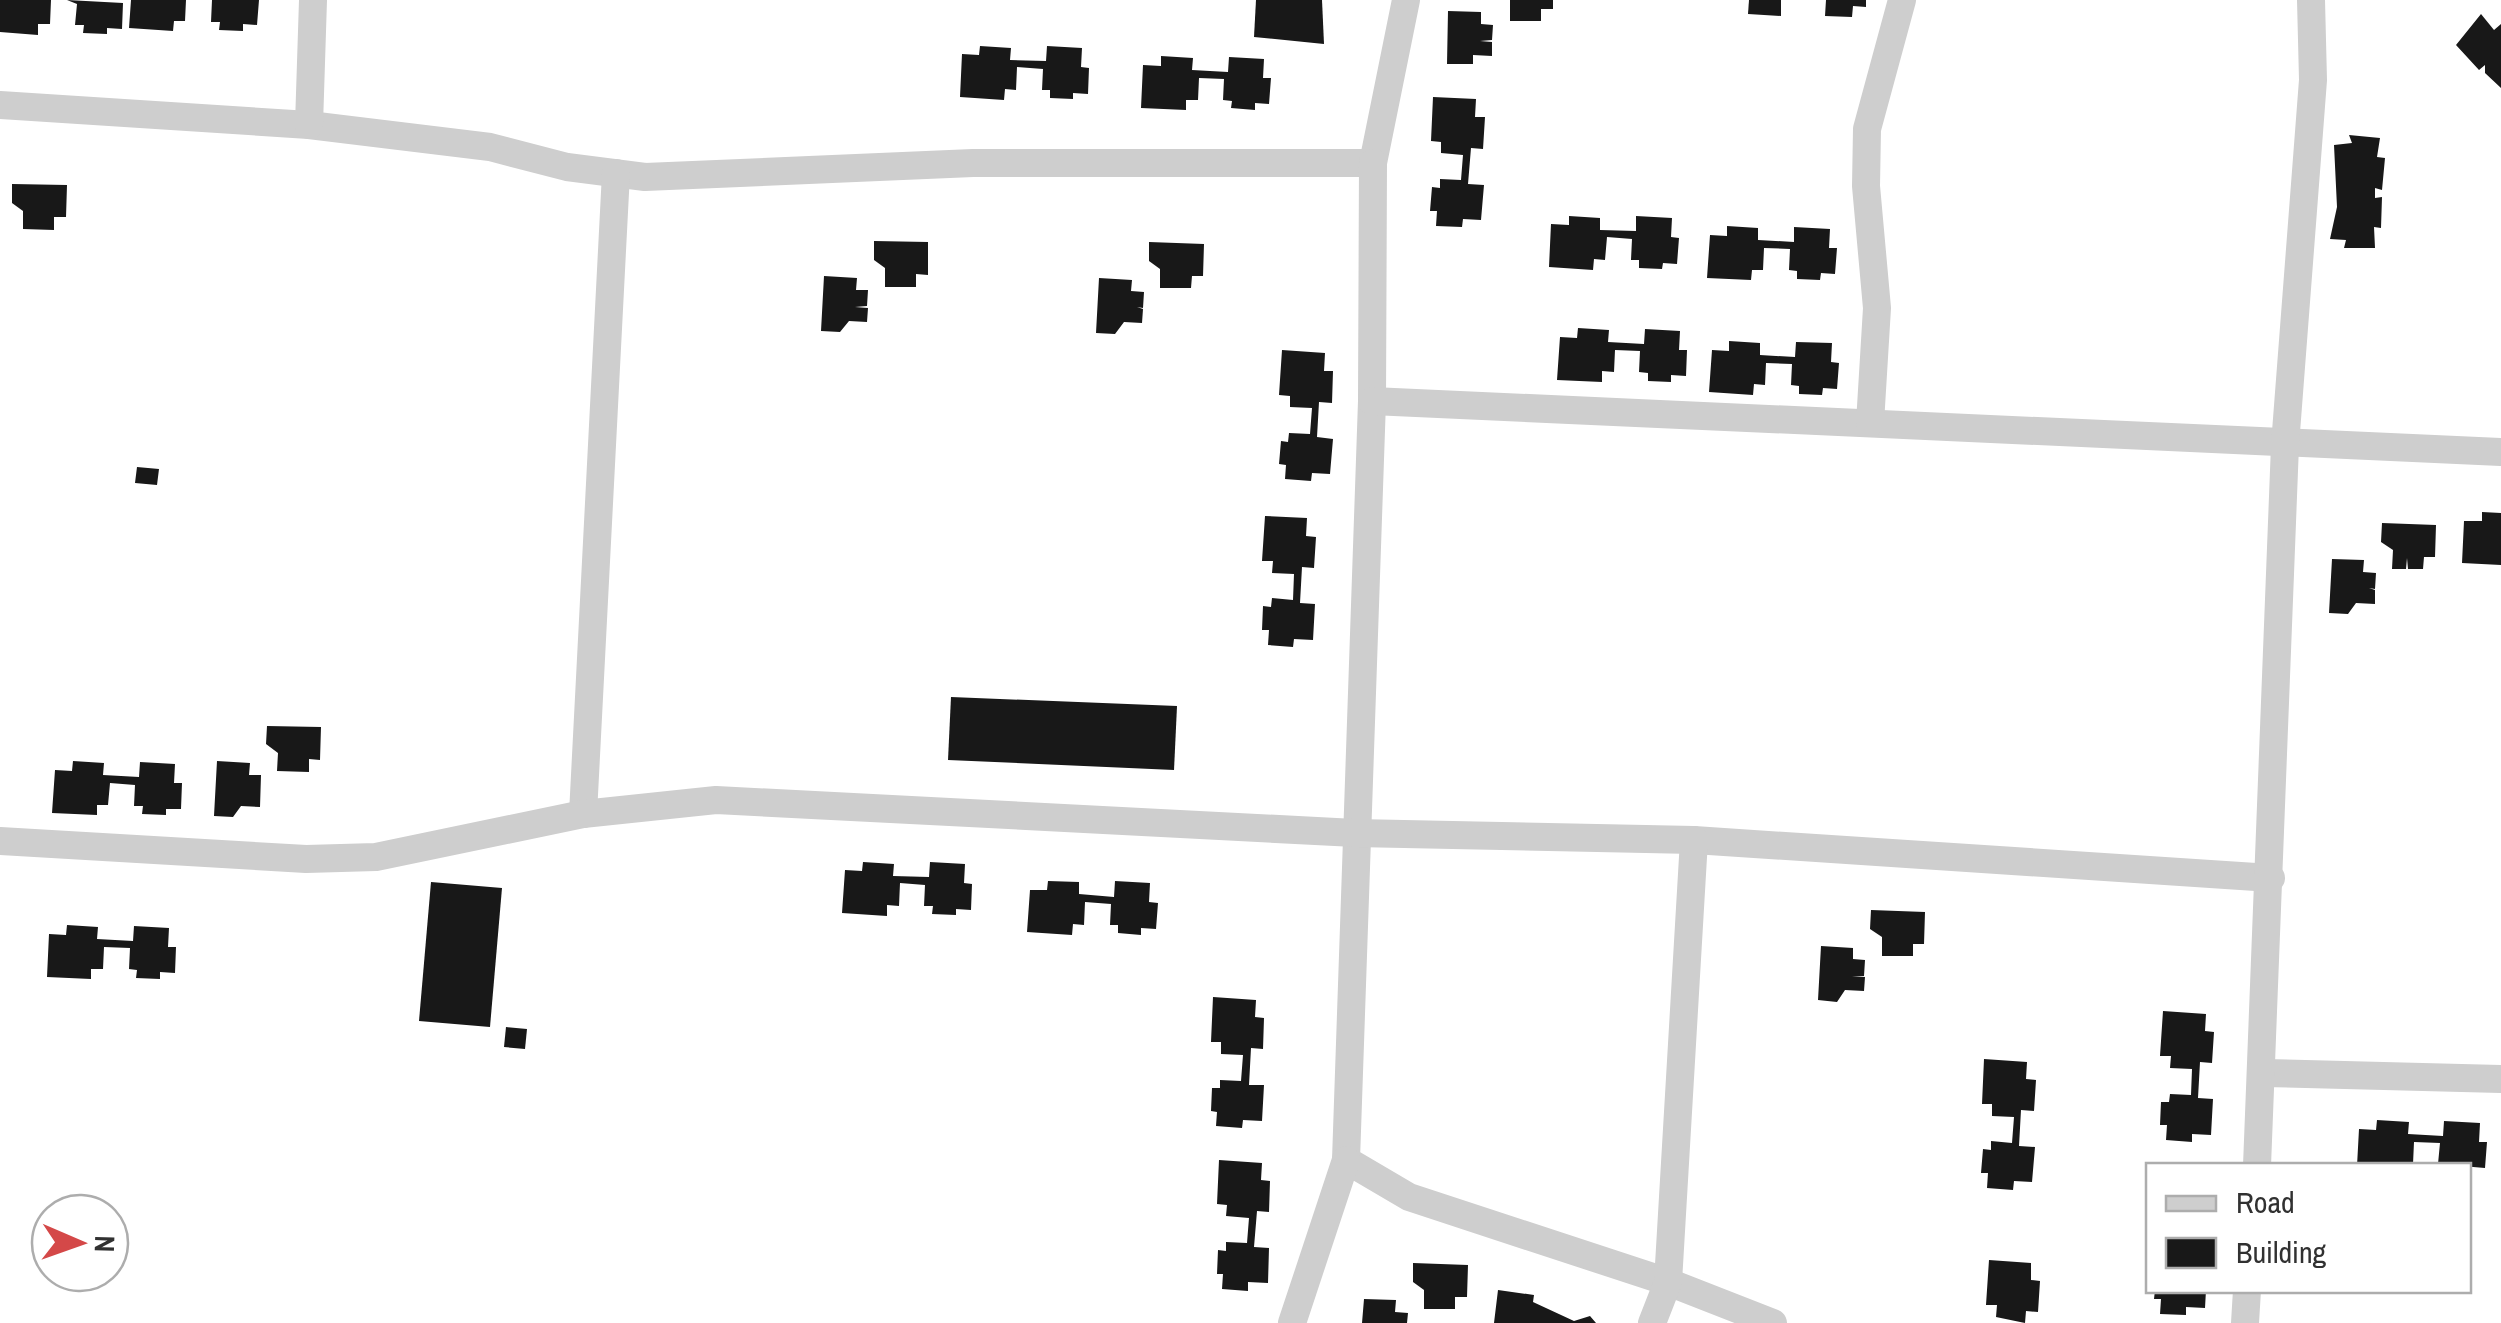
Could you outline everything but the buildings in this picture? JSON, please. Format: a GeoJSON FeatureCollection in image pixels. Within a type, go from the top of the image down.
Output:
{"type":"FeatureCollection","features":[{"type":"Feature","properties":{"kind":"street"},"geometry":{"type":"LineString","coordinates":[[309,125],[313,0]]}},
{"type":"Feature","properties":{"kind":"street"},"geometry":{"type":"LineString","coordinates":[[1292,1323],[1346,1160],[1372,401],[1372,164],[1406,0]]}},
{"type":"Feature","properties":{"kind":"street"},"geometry":{"type":"LineString","coordinates":[[1870,422],[1876,308],[1866,186],[1868,129],[1902,0]]}},
{"type":"Feature","properties":{"kind":"street"},"geometry":{"type":"LineString","coordinates":[[2257,1163],[2264,1073],[2286,445],[2310,154],[2311,0]]}},
{"type":"Feature","properties":{"kind":"street"},"geometry":{"type":"LineString","coordinates":[[0,105],[309,125],[490,147],[567,166],[616,173],[715,177],[973,163],[1372,164]]}},
{"type":"Feature","properties":{"kind":"street"},"geometry":{"type":"LineString","coordinates":[[583,814],[616,173]]}},
{"type":"Feature","properties":{"kind":"street"},"geometry":{"type":"LineString","coordinates":[[1372,401],[2501,452]]}},
{"type":"Feature","properties":{"kind":"street"},"geometry":{"type":"LineString","coordinates":[[0,841],[288,858],[376,857],[583,814],[716,800],[1355,834],[1694,840],[2271,878]]}},
{"type":"Feature","properties":{"kind":"street"},"geometry":{"type":"LineString","coordinates":[[1652,1323],[1668,1282],[1694,840]]}},
{"type":"Feature","properties":{"kind":"street"},"geometry":{"type":"LineString","coordinates":[[2264,1073],[2501,1079]]}},
{"type":"Feature","properties":{"kind":"street"},"geometry":{"type":"LineString","coordinates":[[1346,1160],[1378,1182],[1424,1203],[1668,1282],[1773,1323]]}},
{"type":"Feature","properties":{"kind":"street"},"geometry":{"type":"LineString","coordinates":[[2245,1323],[2248,1293]]}}]}
